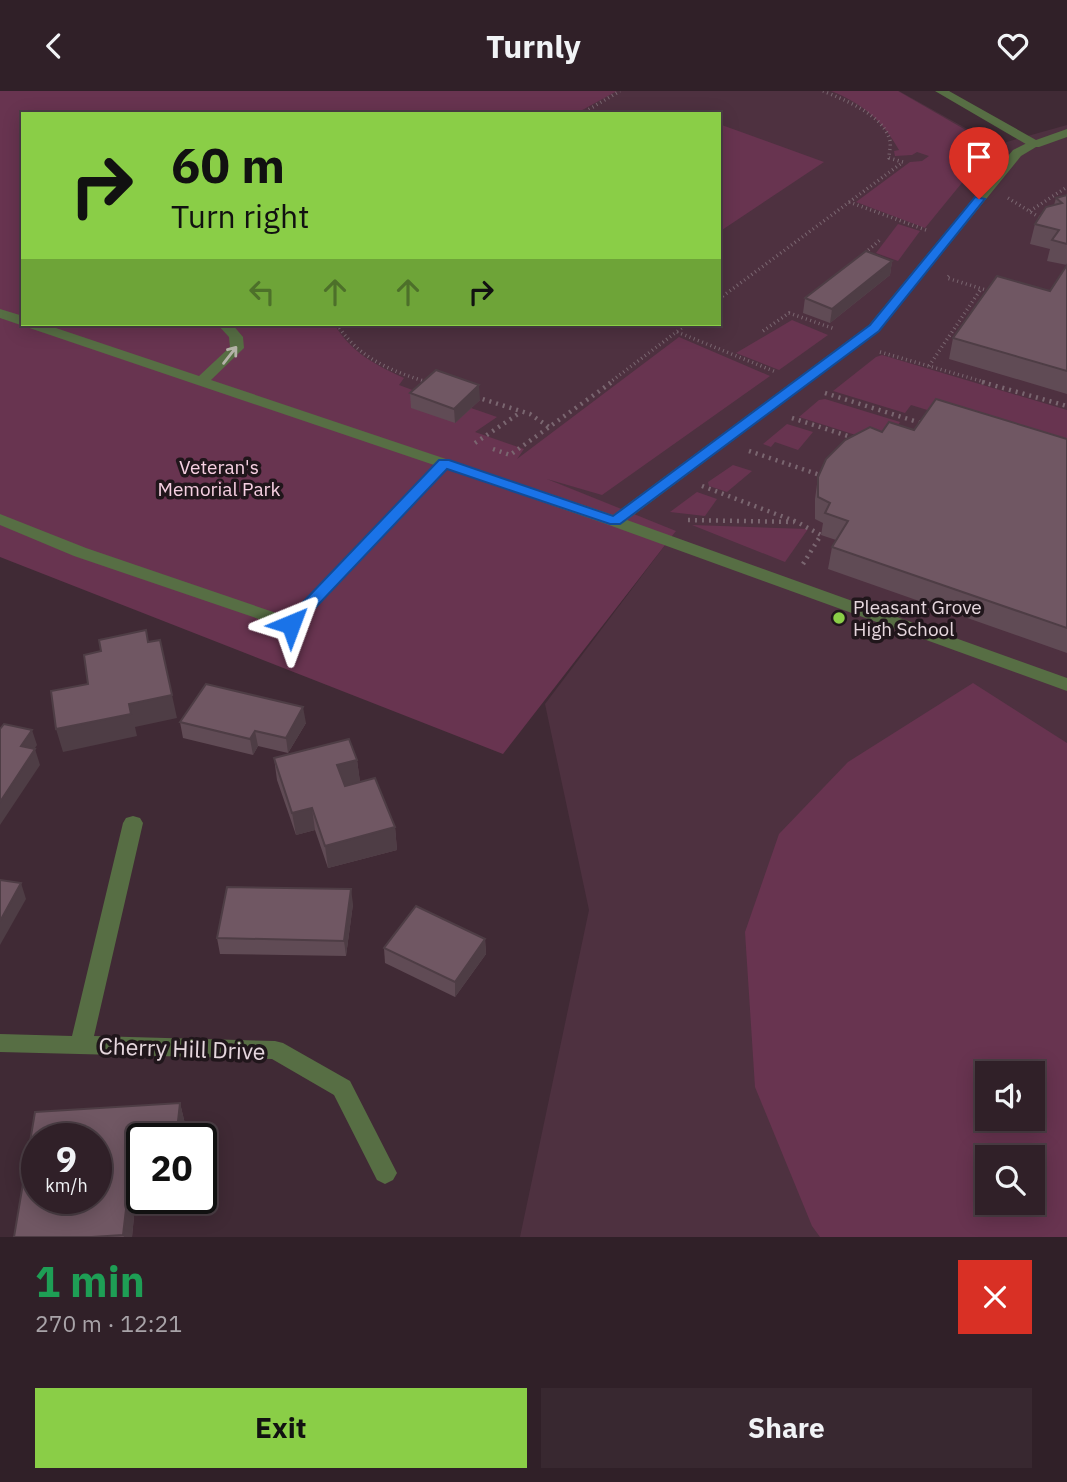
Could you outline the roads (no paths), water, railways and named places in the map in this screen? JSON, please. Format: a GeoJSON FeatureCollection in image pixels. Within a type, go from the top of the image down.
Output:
{"type":"FeatureCollection","features":[{"type":"Feature","properties":{"kind":"street"},"geometry":{"type":"LineString","coordinates":[[941,91],[1035,144]]}},
{"type":"Feature","properties":{"kind":"street"},"geometry":{"type":"LineString","coordinates":[[615,521],[874,328],[1017,153],[1067,133]]}},
{"type":"Feature","properties":{"kind":"street"},"geometry":{"type":"LineString","coordinates":[[0,313],[21,320]]}},
{"type":"Feature","properties":{"kind":"street"},"geometry":{"type":"LineString","coordinates":[[202,381],[237,348],[235,335],[226,326]]}},
{"type":"Feature","properties":{"kind":"street"},"geometry":{"type":"LineString","coordinates":[[53,327],[202,381],[615,521],[1067,685]]}},
{"type":"Feature","properties":{"kind":"street"},"geometry":{"type":"LineString","coordinates":[[0,519],[80,552],[291,624],[444,463]]}},
{"type":"Feature","properties":{"kind":"street"},"geometry":{"type":"LineString","coordinates":[[81,1045],[133,823]]}},
{"type":"Feature","properties":{"kind":"street","name":"Cherry Hill Drive"},"geometry":{"type":"LineString","coordinates":[[0,1042],[275,1050],[342,1088],[385,1173]]}},
{"type":"Feature","properties":{"kind":"place","name":"Pleasant Grove High School"},"geometry":{"type":"Point","coordinates":[839,618]}},
{"type":"Feature","properties":{"kind":"park label","name":"Veteran's Memorial Park"},"geometry":{"type":"Point","coordinates":[219,478]}}]}
